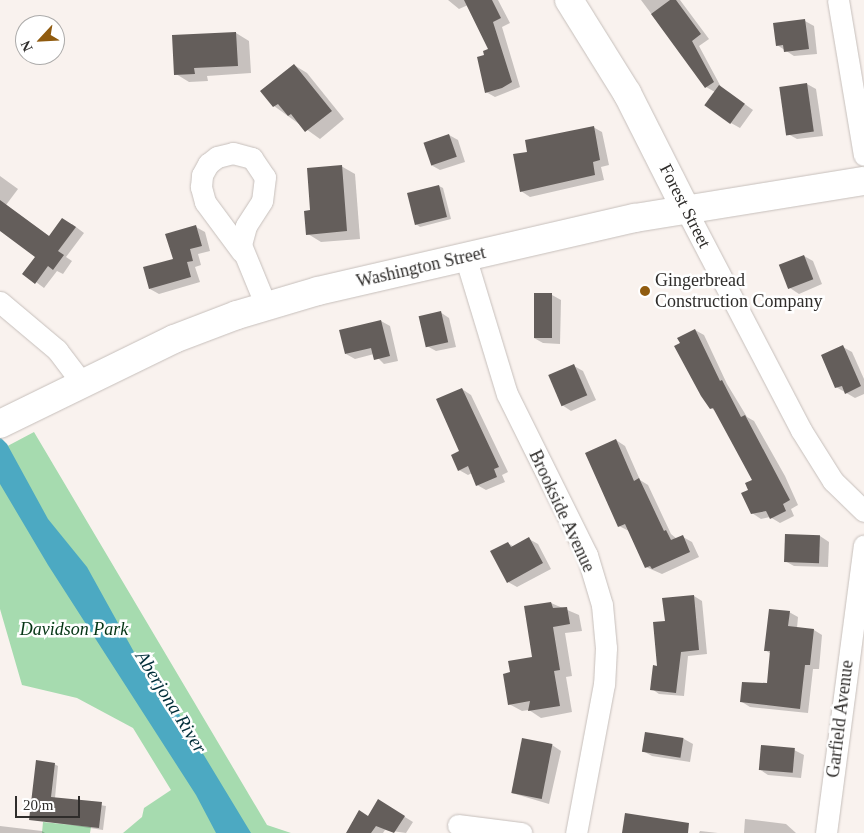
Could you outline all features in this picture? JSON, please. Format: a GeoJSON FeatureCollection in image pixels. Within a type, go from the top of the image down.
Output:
{"type":"FeatureCollection","features":[{"type":"Feature","properties":{"kind":"main road","name":"Forest Street"},"geometry":{"type":"LineString","coordinates":[[569,0],[627,93],[685,208]]}},
{"type":"Feature","properties":{"kind":"main road","name":"Washington Street"},"geometry":{"type":"LineString","coordinates":[[0,424],[174,339],[266,306],[465,256],[685,208],[864,181]]}},
{"type":"Feature","properties":{"kind":"street"},"geometry":{"type":"LineString","coordinates":[[838,0],[864,154]]}},
{"type":"Feature","properties":{"kind":"street","name":"Forest Street"},"geometry":{"type":"LineString","coordinates":[[685,208],[801,430],[833,481],[864,511]]}},
{"type":"Feature","properties":{"kind":"street"},"geometry":{"type":"LineString","coordinates":[[242,252],[266,306]]}},
{"type":"Feature","properties":{"kind":"street","name":"Brookside Avenue"},"geometry":{"type":"LineString","coordinates":[[465,256],[507,394],[587,555],[602,605],[606,666],[576,833]]}},
{"type":"Feature","properties":{"kind":"street"},"geometry":{"type":"LineString","coordinates":[[0,302],[57,350],[82,383]]}},
{"type":"Feature","properties":{"kind":"street","name":"Garfield Avenue"},"geometry":{"type":"LineString","coordinates":[[826,833],[864,545]]}},
{"type":"Feature","properties":{"kind":"street"},"geometry":{"type":"LineString","coordinates":[[458,825],[521,833]]}},
{"type":"Feature","properties":{"kind":"green space","name":"Davidson Park"},"geometry":{"type":"Polygon","coordinates":[[[34,432],[267,825],[291,833],[123,833],[142,817],[144,808],[171,790],[133,728],[77,698],[22,685],[0,609],[0,450],[34,432]]]}},
{"type":"Feature","properties":{"kind":"green space"},"geometry":{"type":"Polygon","coordinates":[[[43,822],[91,827],[90,833],[42,833],[43,822]]]}},
{"type":"Feature","properties":{"kind":"water"},"geometry":{"type":"Polygon","coordinates":[[[0,437],[7,444],[48,519],[87,567],[134,652],[179,714],[251,833],[216,833],[196,795],[48,565],[0,484],[0,437]]]}},
{"type":"Feature","properties":{"kind":"building"},"geometry":{"type":"Polygon","coordinates":[[[464,0],[492,0],[501,18],[493,22],[512,82],[502,88],[485,93],[477,57],[484,55],[483,51],[488,49],[464,0]]]}},
{"type":"Feature","properties":{"kind":"building"},"geometry":{"type":"Polygon","coordinates":[[[670,0],[676,0],[701,34],[692,41],[714,82],[705,88],[651,14],[670,0]]]}},
{"type":"Feature","properties":{"kind":"building"},"geometry":{"type":"Polygon","coordinates":[[[805,19],[809,49],[784,52],[783,45],[776,46],[773,23],[805,19]]]}},
{"type":"Feature","properties":{"kind":"building"},"geometry":{"type":"Polygon","coordinates":[[[236,32],[238,66],[194,68],[195,74],[174,75],[172,35],[236,32]]]}},
{"type":"Feature","properties":{"kind":"building"},"geometry":{"type":"Polygon","coordinates":[[[294,64],[332,111],[305,132],[291,114],[288,116],[278,104],[273,107],[260,91],[294,64]]]}},
{"type":"Feature","properties":{"kind":"building"},"geometry":{"type":"Polygon","coordinates":[[[807,83],[814,132],[786,135],[779,87],[807,83]]]}},
{"type":"Feature","properties":{"kind":"building"},"geometry":{"type":"Polygon","coordinates":[[[719,85],[745,104],[730,124],[704,105],[719,85]]]}},
{"type":"Feature","properties":{"kind":"building"},"geometry":{"type":"Polygon","coordinates":[[[594,126],[600,160],[593,162],[595,175],[520,192],[513,154],[527,152],[525,140],[594,126]]]}},
{"type":"Feature","properties":{"kind":"building"},"geometry":{"type":"Polygon","coordinates":[[[449,134],[457,157],[431,165],[423,143],[449,134]]]}},
{"type":"Feature","properties":{"kind":"building"},"geometry":{"type":"Polygon","coordinates":[[[342,165],[347,231],[306,235],[304,211],[310,210],[307,168],[342,165]]]}},
{"type":"Feature","properties":{"kind":"building"},"geometry":{"type":"Polygon","coordinates":[[[439,185],[447,217],[415,225],[407,193],[439,185]]]}},
{"type":"Feature","properties":{"kind":"building"},"geometry":{"type":"Polygon","coordinates":[[[0,200],[49,236],[62,218],[76,227],[58,251],[64,255],[53,270],[48,266],[35,284],[22,274],[35,257],[0,231],[0,200]]]}},
{"type":"Feature","properties":{"kind":"building"},"geometry":{"type":"Polygon","coordinates":[[[196,225],[202,246],[190,249],[193,261],[187,262],[191,277],[149,289],[143,267],[173,259],[165,234],[196,225]]]}},
{"type":"Feature","properties":{"kind":"building"},"geometry":{"type":"Polygon","coordinates":[[[804,255],[813,279],[788,289],[779,265],[804,255]]]}},
{"type":"Feature","properties":{"kind":"building"},"geometry":{"type":"Polygon","coordinates":[[[534,293],[552,293],[552,338],[534,338],[534,293]]]}},
{"type":"Feature","properties":{"kind":"building"},"geometry":{"type":"Polygon","coordinates":[[[441,311],[448,342],[426,347],[419,316],[441,311]]]}},
{"type":"Feature","properties":{"kind":"building"},"geometry":{"type":"Polygon","coordinates":[[[381,320],[390,356],[374,360],[371,348],[345,354],[339,330],[381,320]]]}},
{"type":"Feature","properties":{"kind":"building"},"geometry":{"type":"Polygon","coordinates":[[[695,329],[720,381],[722,380],[741,417],[745,415],[790,500],[783,504],[786,511],[770,519],[766,511],[751,514],[741,493],[748,490],[745,483],[752,480],[713,408],[710,409],[701,396],[674,346],[680,343],[677,338],[695,329]]]}},
{"type":"Feature","properties":{"kind":"building"},"geometry":{"type":"Polygon","coordinates":[[[843,345],[861,386],[845,394],[842,386],[835,388],[821,355],[843,345]]]}},
{"type":"Feature","properties":{"kind":"building"},"geometry":{"type":"Polygon","coordinates":[[[574,364],[587,395],[562,406],[548,375],[574,364]]]}},
{"type":"Feature","properties":{"kind":"building"},"geometry":{"type":"Polygon","coordinates":[[[462,388],[499,467],[494,469],[497,477],[476,486],[468,466],[458,471],[451,455],[459,451],[436,399],[462,388]]]}},
{"type":"Feature","properties":{"kind":"building"},"geometry":{"type":"Polygon","coordinates":[[[616,439],[634,481],[639,478],[664,531],[666,530],[671,540],[683,535],[690,552],[652,569],[650,566],[645,568],[625,524],[618,527],[585,453],[616,439]]]}},
{"type":"Feature","properties":{"kind":"building"},"geometry":{"type":"Polygon","coordinates":[[[785,534],[820,535],[819,563],[784,562],[785,534]]]}},
{"type":"Feature","properties":{"kind":"building"},"geometry":{"type":"Polygon","coordinates":[[[529,537],[543,563],[507,583],[490,551],[508,542],[511,547],[529,537]]]}},
{"type":"Feature","properties":{"kind":"building"},"geometry":{"type":"Polygon","coordinates":[[[694,595],[699,650],[681,652],[676,693],[650,690],[653,665],[657,666],[653,622],[665,621],[662,598],[694,595]]]}},
{"type":"Feature","properties":{"kind":"building"},"geometry":{"type":"Polygon","coordinates":[[[551,602],[553,608],[567,607],[570,624],[553,627],[560,670],[554,671],[560,706],[528,711],[530,701],[508,705],[503,674],[510,672],[508,661],[532,657],[524,606],[551,602]]]}},
{"type":"Feature","properties":{"kind":"building"},"geometry":{"type":"Polygon","coordinates":[[[769,609],[790,611],[788,626],[814,629],[810,665],[805,665],[800,709],[740,702],[742,682],[767,683],[770,651],[764,651],[769,609]]]}},
{"type":"Feature","properties":{"kind":"building"},"geometry":{"type":"Polygon","coordinates":[[[645,732],[684,738],[680,758],[642,752],[645,732]]]}},
{"type":"Feature","properties":{"kind":"building"},"geometry":{"type":"Polygon","coordinates":[[[522,738],[552,744],[542,799],[511,793],[522,738]]]}},
{"type":"Feature","properties":{"kind":"building"},"geometry":{"type":"Polygon","coordinates":[[[761,745],[795,748],[793,773],[759,770],[761,745]]]}},
{"type":"Feature","properties":{"kind":"building"},"geometry":{"type":"Polygon","coordinates":[[[36,760],[55,763],[51,797],[102,802],[99,828],[29,820],[36,760]]]}},
{"type":"Feature","properties":{"kind":"building"},"geometry":{"type":"Polygon","coordinates":[[[378,799],[405,816],[394,833],[376,826],[371,833],[346,833],[359,810],[368,816],[378,799]]]}},
{"type":"Feature","properties":{"kind":"building"},"geometry":{"type":"Polygon","coordinates":[[[625,813],[689,823],[688,833],[622,833],[625,813]]]}},
{"type":"Feature","properties":{"kind":"place","name":"Gingerbread Construction Company"},"geometry":{"type":"Point","coordinates":[645,291]}},
{"type":"Feature","properties":{"kind":"water label","name":"Aberjona River"},"geometry":{"type":"Point","coordinates":[171,702]}}]}
